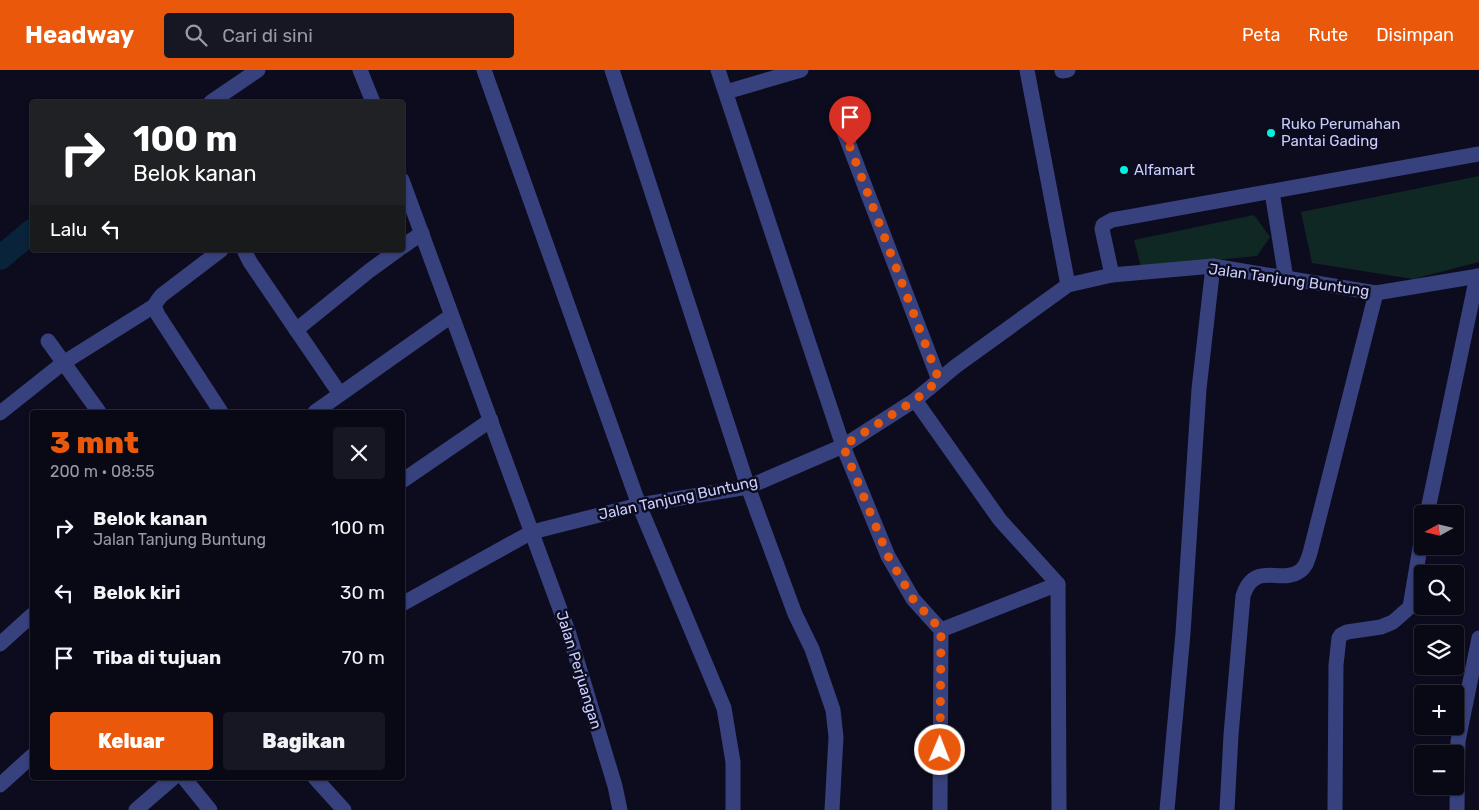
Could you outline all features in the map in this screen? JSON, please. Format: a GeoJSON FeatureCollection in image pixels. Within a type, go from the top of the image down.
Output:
{"type":"FeatureCollection","features":[{"type":"Feature","properties":{"kind":"street"},"geometry":{"type":"LineString","coordinates":[[214,100],[258,70]]}},
{"type":"Feature","properties":{"kind":"street"},"geometry":{"type":"LineString","coordinates":[[360,70],[372,100]]}},
{"type":"Feature","properties":{"kind":"street"},"geometry":{"type":"LineString","coordinates":[[484,70],[639,505],[724,708],[733,762],[733,810]]}},
{"type":"Feature","properties":{"kind":"street"},"geometry":{"type":"LineString","coordinates":[[612,70],[748,487],[795,614],[812,649],[833,710],[836,737],[832,810]]}},
{"type":"Feature","properties":{"kind":"street"},"geometry":{"type":"LineString","coordinates":[[718,70],[843,446],[888,556],[913,599],[941,630],[940,810]]}},
{"type":"Feature","properties":{"kind":"street"},"geometry":{"type":"LineString","coordinates":[[726,92],[801,70]]}},
{"type":"Feature","properties":{"kind":"street"},"geometry":{"type":"LineString","coordinates":[[1027,70],[1068,285]]}},
{"type":"Feature","properties":{"kind":"street"},"geometry":{"type":"LineString","coordinates":[[843,129],[939,380]]}},
{"type":"Feature","properties":{"kind":"street"},"geometry":{"type":"LineString","coordinates":[[1112,275],[1102,229],[1103,225],[1112,220],[1479,154]]}},
{"type":"Feature","properties":{"kind":"street","name":"Jalan Perjuangan"},"geometry":{"type":"LineString","coordinates":[[405,188],[568,631],[615,786],[620,810]]}},
{"type":"Feature","properties":{"kind":"street"},"geometry":{"type":"LineString","coordinates":[[1272,192],[1286,279]]}},
{"type":"Feature","properties":{"kind":"street"},"geometry":{"type":"LineString","coordinates":[[405,245],[422,233]]}},
{"type":"Feature","properties":{"kind":"street"},"geometry":{"type":"LineString","coordinates":[[0,413],[63,363],[154,306],[154,303],[162,295],[218,252]]}},
{"type":"Feature","properties":{"kind":"street"},"geometry":{"type":"LineString","coordinates":[[245,252],[340,394]]}},
{"type":"Feature","properties":{"kind":"street"},"geometry":{"type":"LineString","coordinates":[[296,330],[395,252]]}},
{"type":"Feature","properties":{"kind":"street"},"geometry":{"type":"LineString","coordinates":[[1167,810],[1183,633],[1198,389],[1213,266]]}},
{"type":"Feature","properties":{"kind":"street","name":"Jalan Tanjung Buntung"},"geometry":{"type":"LineString","coordinates":[[405,602],[532,532],[639,505],[748,487],[843,446],[915,400],[1029,312],[1068,285],[1112,275],[1213,266],[1376,293],[1478,276]]}},
{"type":"Feature","properties":{"kind":"street"},"geometry":{"type":"LineString","coordinates":[[1429,505],[1478,276]]}},
{"type":"Feature","properties":{"kind":"street"},"geometry":{"type":"LineString","coordinates":[[1227,810],[1231,735],[1243,596],[1251,580],[1264,575],[1289,574],[1300,571],[1306,565],[1376,293]]}},
{"type":"Feature","properties":{"kind":"street"},"geometry":{"type":"LineString","coordinates":[[154,306],[220,410]]}},
{"type":"Feature","properties":{"kind":"street"},"geometry":{"type":"LineString","coordinates":[[318,410],[451,316]]}},
{"type":"Feature","properties":{"kind":"street"},"geometry":{"type":"LineString","coordinates":[[48,342],[98,410]]}},
{"type":"Feature","properties":{"kind":"street"},"geometry":{"type":"LineString","coordinates":[[915,400],[1000,520],[1058,584],[1059,810]]}},
{"type":"Feature","properties":{"kind":"street"},"geometry":{"type":"LineString","coordinates":[[405,479],[491,420]]}},
{"type":"Feature","properties":{"kind":"street"},"geometry":{"type":"LineString","coordinates":[[1335,810],[1336,665],[1339,638],[1347,632],[1381,627],[1393,622],[1410,607],[1419,555]]}},
{"type":"Feature","properties":{"kind":"street"},"geometry":{"type":"LineString","coordinates":[[941,630],[1058,584]]}},
{"type":"Feature","properties":{"kind":"street"},"geometry":{"type":"LineString","coordinates":[[0,644],[30,617]]}},
{"type":"Feature","properties":{"kind":"street"},"geometry":{"type":"LineString","coordinates":[[1457,810],[1458,741],[1479,638]]}},
{"type":"Feature","properties":{"kind":"street"},"geometry":{"type":"LineString","coordinates":[[0,785],[30,758]]}},
{"type":"Feature","properties":{"kind":"street"},"geometry":{"type":"LineString","coordinates":[[136,810],[171,780]]}},
{"type":"Feature","properties":{"kind":"street"},"geometry":{"type":"LineString","coordinates":[[186,780],[210,810]]}},
{"type":"Feature","properties":{"kind":"street"},"geometry":{"type":"LineString","coordinates":[[317,780],[344,810]]}},
{"type":"Feature","properties":{"kind":"green space"},"geometry":{"type":"Polygon","coordinates":[[[1479,176],[1479,262],[1413,279],[1312,263],[1301,212],[1479,176]]]}},
{"type":"Feature","properties":{"kind":"green space"},"geometry":{"type":"Polygon","coordinates":[[[1254,215],[1270,237],[1257,256],[1141,267],[1134,240],[1254,215]]]}},
{"type":"Feature","properties":{"kind":"waterway"},"geometry":{"type":"LineString","coordinates":[[0,258],[30,233]]}},
{"type":"Feature","properties":{"kind":"place","name":"Ruko Perumahan Pantai Gading"},"geometry":{"type":"Point","coordinates":[1271,133]}},
{"type":"Feature","properties":{"kind":"place","name":"Alfamart"},"geometry":{"type":"Point","coordinates":[1124,170]}},
{"type":"Feature","properties":{"kind":"route"},"geometry":{"type":"LineString","coordinates":[[850,147],[939,380],[915,400],[843,446],[888,556],[913,599],[941,630],[940,750]]}}]}
